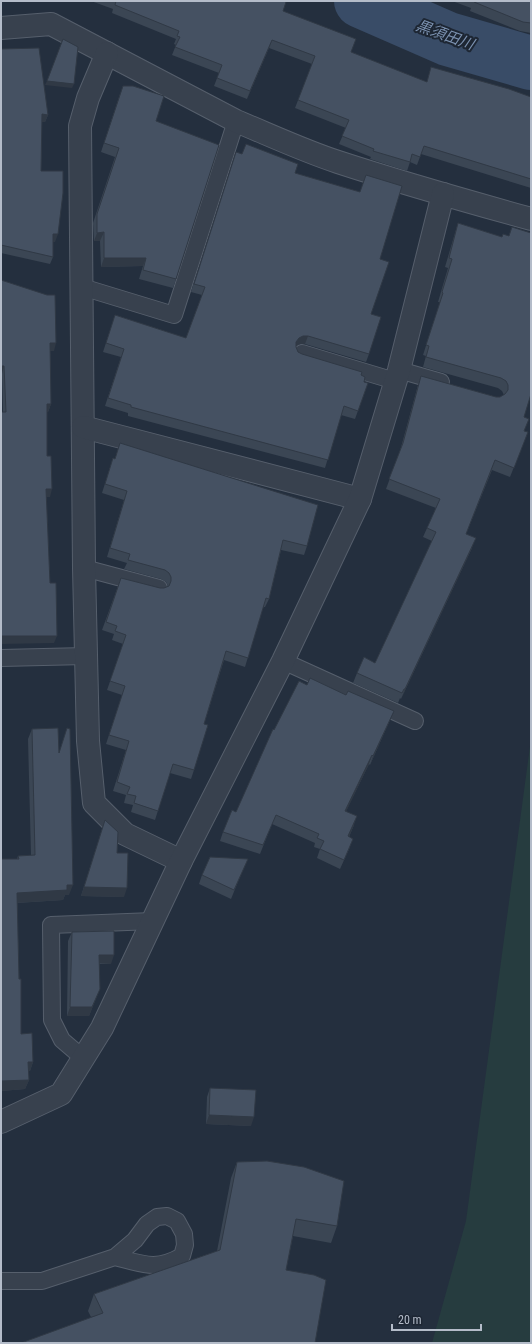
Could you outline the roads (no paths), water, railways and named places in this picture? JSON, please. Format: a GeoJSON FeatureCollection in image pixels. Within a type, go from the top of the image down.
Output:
{"type":"FeatureCollection","features":[{"type":"Feature","properties":{"kind":"street"},"geometry":{"type":"LineString","coordinates":[[1,28],[51,24],[236,121],[337,162],[531,219]]}},
{"type":"Feature","properties":{"kind":"street"},"geometry":{"type":"LineString","coordinates":[[107,53],[88,98],[80,126],[84,568],[88,741],[94,803],[125,834],[181,861]]}},
{"type":"Feature","properties":{"kind":"street"},"geometry":{"type":"LineString","coordinates":[[1,1122],[61,1094],[102,1028],[181,861],[283,661],[360,499],[397,375],[442,194]]}},
{"type":"Feature","properties":{"kind":"street"},"geometry":{"type":"LineString","coordinates":[[83,427],[360,499]]}},
{"type":"Feature","properties":{"kind":"lane"},"geometry":{"type":"LineString","coordinates":[[82,287],[174,315],[236,121]]}},
{"type":"Feature","properties":{"kind":"lane"},"geometry":{"type":"LineString","coordinates":[[302,354],[397,375],[458,386]]}},
{"type":"Feature","properties":{"kind":"lane"},"geometry":{"type":"LineString","coordinates":[[84,568],[159,588]]}},
{"type":"Feature","properties":{"kind":"lane"},"geometry":{"type":"LineString","coordinates":[[1,658],[86,656]]}},
{"type":"Feature","properties":{"kind":"lane"},"geometry":{"type":"LineString","coordinates":[[283,661],[415,720]]}},
{"type":"Feature","properties":{"kind":"lane"},"geometry":{"type":"LineString","coordinates":[[83,1058],[62,1040],[52,1020],[51,926],[153,920]]}},
{"type":"Feature","properties":{"kind":"lane"},"geometry":{"type":"LineString","coordinates":[[1,1281],[42,1281],[115,1257]]}},
{"type":"Feature","properties":{"kind":"waterway","name":"黒須田川"},"geometry":{"type":"LineString","coordinates":[[361,1],[448,39],[531,63]]}}]}
